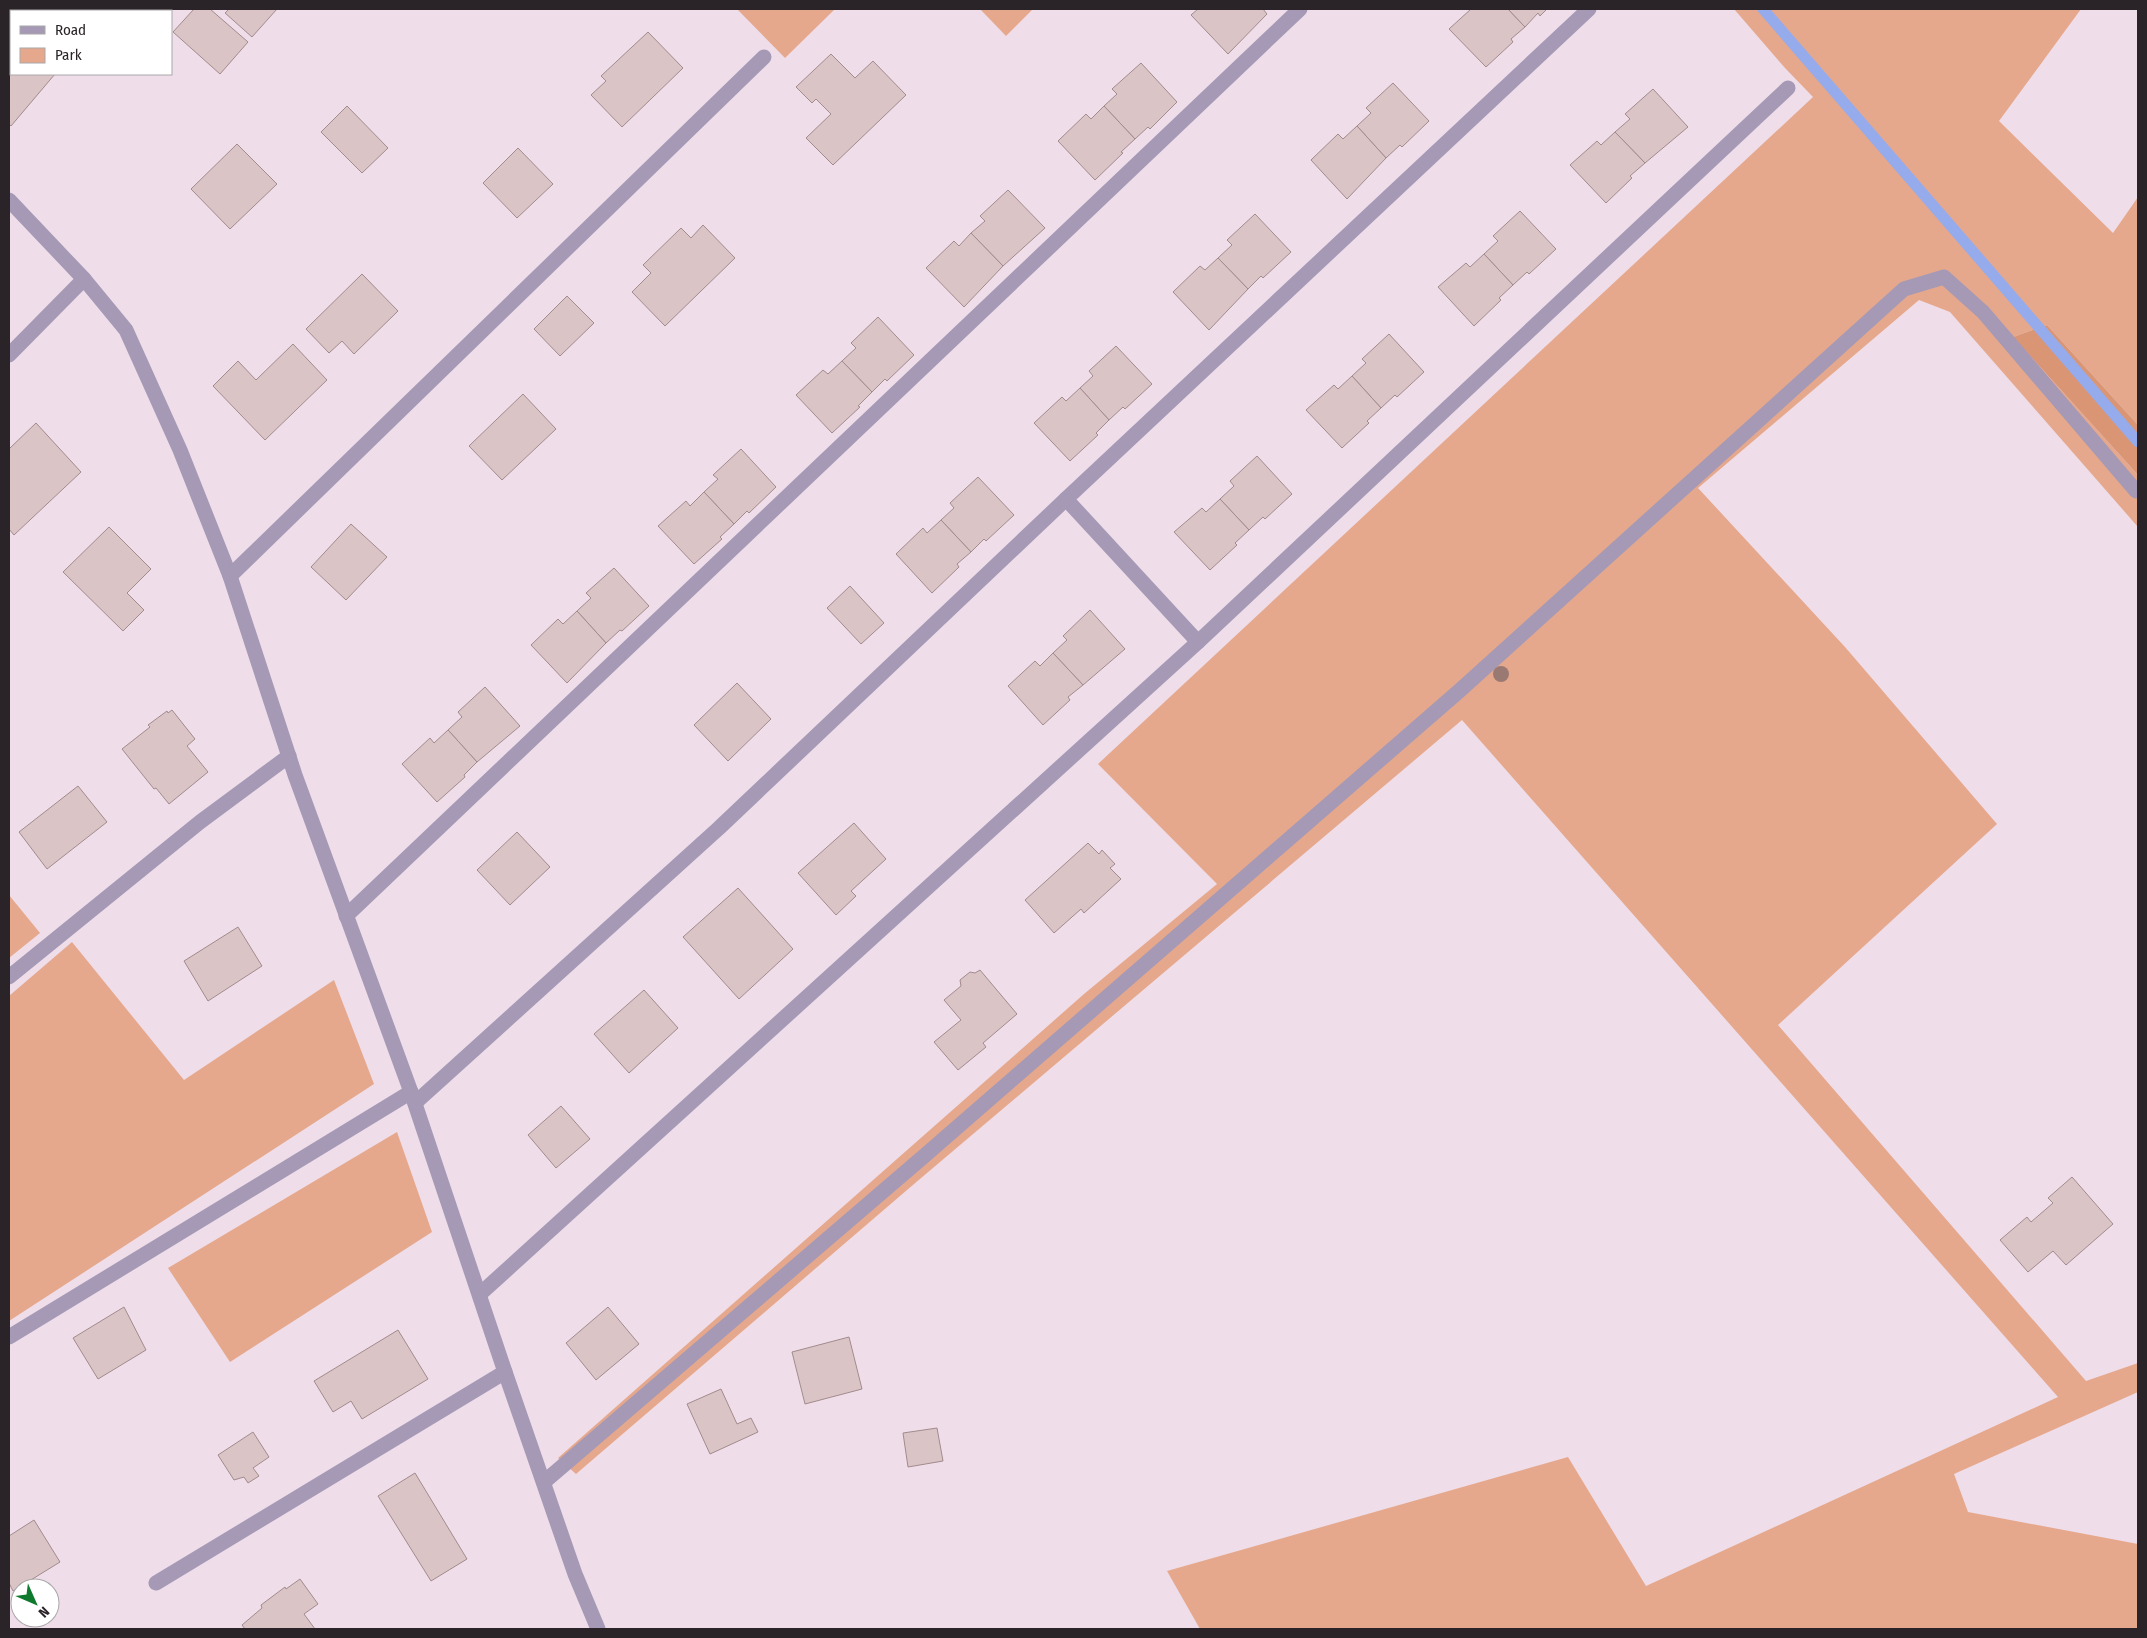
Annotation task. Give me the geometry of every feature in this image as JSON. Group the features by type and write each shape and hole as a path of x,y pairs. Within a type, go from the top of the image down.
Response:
{"street":[{"path":"346,916 1300,9"},
{"path":"9,1337 413,1097 719,828 1066,499 1589,9"},
{"path":"230,576 764,57"},
{"path":"480,1294 1198,642 1788,88"},
{"path":"9,200 84,279 126,330 180,450 230,576 289,756 413,1097 575,1574 598,1629"},
{"path":"544,1482 923,1157 1458,692 1904,289 1944,277 1983,312 2136,491"},
{"path":"9,355 84,279"},
{"path":"1066,499 1198,642"},
{"path":"9,977 200,822 289,756"},
{"path":"156,1583 505,1372"}],"green space":[{"path":"737,9 835,9 785,58"},
{"path":"980,9 1033,9 1006,36"},
{"path":"1734,9 2081,9 1999,121 2113,233 2138,197 2138,425 2047,325 2013,337 2138,475 2138,527 1950,312 1919,300 1698,488 1845,647 1997,824 1778,1025 2086,1381 2138,1363 2138,1392 1954,1474 1968,1512 2138,1544 2138,1629 1200,1629 1167,1571 1568,1457 1646,1586 2058,1397 1462,720 914,1184 576,1474 558,1458 1084,994 1217,884 1098,764 1813,97"},
{"path":"9,895 40,933 9,958"},
{"path":"72,942 184,1080 334,980 374,1084 9,1321 9,996"},
{"path":"397,1132 432,1232 230,1362 168,1268"}],"shaded area":[{"path":"2047,325 2138,425 2138,475 2013,337"}],"building":[{"path":"46,9 117,9 116,10"},
{"path":"194,9 210,9 248,42 220,74 173,32"},
{"path":"229,9 277,9 252,37 225,13"},
{"path":"1198,9 1263,9 1267,14 1228,54 1191,15"},
{"path":"1471,9 1508,9 1525,27 1511,39 1513,42 1486,67 1449,29"},
{"path":"1508,9 1547,9 1540,16 1538,13 1525,27"},
{"path":"648,32 683,68 622,127 591,95 606,81 601,76"},
{"path":"831,54 855,78 873,61 906,95 833,165 806,138 831,114 816,99 812,103 796,87"},
{"path":"10,60 10,75 54,75 11,126 9,124"},
{"path":"1141,63 1177,102 1150,129 1148,127 1135,139 1104,106 1117,94 1112,89"},
{"path":"1393,83 1429,121 1402,147 1400,145 1386,158 1357,126 1371,113 1366,108"},
{"path":"1653,89 1688,127 1645,163 1615,132 1630,119 1625,114"},
{"path":"347,106 388,148 362,173 321,132"},
{"path":"1104,106 1135,139 1095,180 1058,141 1086,114 1091,119"},
{"path":"1357,126 1386,158 1347,199 1311,160 1338,134 1343,139"},
{"path":"1615,132 1645,163 1630,176 1632,178 1606,203 1570,165 1597,141 1601,145"},
{"path":"237,144 277,184 230,229 191,189"},
{"path":"518,148 553,184 517,218 483,183"},
{"path":"1008,190 1045,228 1003,266 971,233 985,221 980,216"},
{"path":"1520,211 1556,249 1529,274 1527,272 1513,285 1484,254 1498,241 1493,236"},
{"path":"1255,214 1291,252 1248,289 1218,258 1232,245 1227,240"},
{"path":"703,225 735,258 665,326 632,292 651,273 643,265 681,228 691,238"},
{"path":"971,233 1003,266 964,307 926,268 954,241 959,246"},
{"path":"1484,254 1513,285 1499,298 1501,300 1474,326 1438,287 1466,263 1470,267"},
{"path":"1218,258 1248,289 1209,330 1173,292 1200,266 1205,270"},
{"path":"362,274 398,311 354,354 342,341 329,353 306,329"},
{"path":"567,296 594,323 560,356 534,329"},
{"path":"878,317 914,355 887,381 885,379 872,392 842,361 856,348 851,343"},
{"path":"1389,334 1424,372 1397,397 1395,395 1381,408 1352,376 1366,363 1362,359"},
{"path":"293,344 327,380 265,440 213,386 238,361 256,380"},
{"path":"1116,346 1152,384 1125,409 1123,407 1109,420 1080,388 1093,376 1089,371"},
{"path":"842,361 872,392 858,406 860,407 832,433 796,395 823,370 828,374"},
{"path":"1352,376 1381,408 1367,421 1369,423 1342,448 1306,410 1334,385 1338,389"},
{"path":"1080,388 1109,420 1096,433 1098,435 1070,461 1034,423 1062,397 1066,401"},
{"path":"523,394 556,429 502,480 469,446"},
{"path":"36,423 81,472 14,535 9,529 9,449"},
{"path":"741,449 776,487 749,513 747,511 734,524 704,492 718,479 713,475"},
{"path":"1257,456 1292,494 1265,519 1263,517 1249,530 1220,499 1234,486 1230,481"},
{"path":"978,477 1014,515 971,552 941,520 954,508 950,503"},
{"path":"704,492 734,524 720,537 722,539 694,564 658,526 686,501 690,506"},
{"path":"1220,499 1249,530 1235,543 1237,545 1210,570 1174,532 1202,508 1206,512"},
{"path":"941,520 971,552 957,564 959,567 932,593 896,554 923,528 927,533"},
{"path":"351,524 387,557 346,600 311,567"},
{"path":"109,527 151,569 127,593 144,610 123,631 63,572"},
{"path":"614,568 649,606 606,643 577,611 591,598 586,593"},
{"path":"850,586 884,623 861,644 827,608"},
{"path":"1090,610 1125,649 1083,685 1053,653 1067,640 1063,636"},
{"path":"577,611 606,643 567,683 531,645 558,619 563,624"},
{"path":"1053,653 1083,685 1068,697 1070,700 1043,725 1008,686 1035,661 1040,666"},
{"path":"737,683 771,719 728,761 694,725"},
{"path":"485,687 520,726 477,762 448,730 462,717 458,712"},
{"path":"172,710 195,739 187,746 208,772 169,804 156,788 154,789 122,749 150,727 148,725 167,711 168,713"},
{"path":"448,730 477,762 464,775 465,777 437,802 402,764 430,738 434,743"},
{"path":"78,786 107,822 47,869 19,832"},
{"path":"854,823 886,859 851,891 856,896 836,915 798,873"},
{"path":"517,832 550,867 510,905 477,870"},
{"path":"1088,843 1099,854 1102,850 1115,864 1110,868 1121,879 1084,913 1081,909 1054,933 1025,900"},
{"path":"738,888 793,949 739,999 683,937"},
{"path":"238,927 262,966 208,1001 184,961"},
{"path":"980,970 1017,1014 983,1043 986,1047 958,1070 934,1042 961,1020 944,1000 961,986 960,980 970,972 975,973"},
{"path":"644,990 678,1028 629,1073 594,1034"},
{"path":"561,1106 590,1139 556,1168 528,1135"},
{"path":"2072,1177 2113,1224 2066,1265 2053,1251 2028,1272 2000,1240 2027,1217 2031,1222 2053,1203 2048,1198"},
{"path":"124,1307 146,1350 98,1379 73,1338"},
{"path":"608,1307 639,1344 596,1380 566,1343"},
{"path":"398,1330 428,1379 362,1419 351,1401 333,1412 314,1381"},
{"path":"849,1337 862,1389 805,1404 792,1352"},
{"path":"721,1389 737,1424 751,1418 758,1432 710,1454 687,1404"},
{"path":"937,1428 943,1461 908,1467 903,1433"},
{"path":"253,1432 269,1457 253,1468 259,1476 248,1483 244,1477 234,1480 218,1455"},
{"path":"415,1473 467,1559 431,1581 378,1496"},
{"path":"34,1520 60,1562 34,1578 10,1578 10,1585 9,1536"},
{"path":"300,1579 318,1604 304,1614 315,1629 245,1629 242,1625 262,1608 261,1605 285,1587 286,1589"}],"waterway":[{"path":"1763,9 2138,442"}]}
